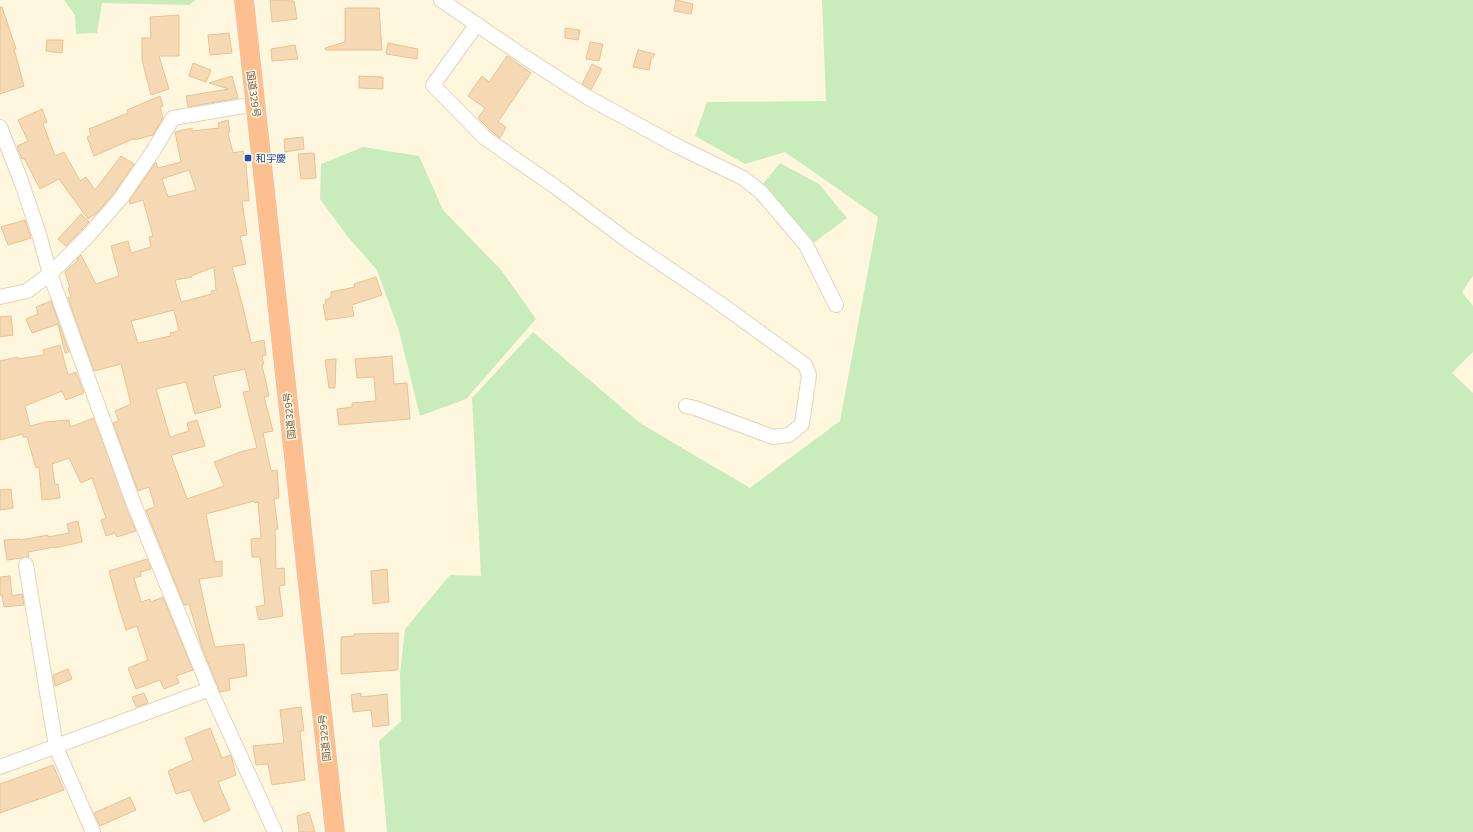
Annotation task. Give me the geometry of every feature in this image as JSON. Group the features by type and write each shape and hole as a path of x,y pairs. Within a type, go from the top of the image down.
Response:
{"highway":[{"name":"国道329号","path":"244,0 335,832"}],"street":[{"path":"441,0 587,97 679,147 743,178 761,192 806,245 836,305"},
{"path":"477,24 433,84 485,138 557,188 628,241 718,302 805,365 809,375 802,424 789,435 773,437 686,406"},
{"path":"0,297 27,291 50,274 88,236 121,198 152,153 173,118 256,104"},
{"path":"0,127 21,181 39,234 50,274 133,502 212,693 275,832"},
{"path":"26,565 58,751 93,832"},
{"path":"0,768 58,751 212,693"}],"green space":[{"path":"64,0 196,0 189,5 102,3 97,33 76,34 75,15"},
{"path":"822,0 1473,0 1473,276 1462,292 1473,306 1473,352 1452,373 1473,393 1473,832 387,832 379,741 401,721 400,674 405,629 450,575 481,576 472,398 533,332 640,423 750,488 840,421 878,217 785,152 745,164 695,136 707,102 826,101"},
{"path":"363,147 419,156 443,210 501,270 536,319 466,399 420,416 399,331 377,270 348,237 320,199 321,164"},
{"path":"780,163 819,184 847,218 812,244 761,186"}],"building":[{"path":"270,0 294,1 297,19 272,22"},
{"path":"676,0 693,4 691,14 674,11"},
{"path":"0,7 2,7 16,49 14,49 24,86 0,94"},
{"path":"345,8 379,8 382,50 326,50 325,48 345,42"},
{"path":"179,15 179,56 159,56 169,89 151,95 142,60 142,38 151,38 150,17"},
{"path":"565,28 580,30 578,40 565,38"},
{"path":"229,33 232,53 210,55 208,35"},
{"path":"47,40 63,40 62,53 46,51"},
{"path":"590,42 603,44 599,61 586,59"},
{"path":"388,43 418,49 417,59 386,54"},
{"path":"295,45 298,59 272,61 271,49"},
{"path":"638,50 655,54 651,60 649,70 633,67"},
{"path":"507,56 531,73 498,122 506,127 500,138 478,118 485,108 468,96 482,76 489,82"},
{"path":"193,63 211,70 206,82 189,76"},
{"path":"592,64 602,69 591,90 582,84"},
{"path":"232,76 238,98 188,107 186,96 229,89 209,83"},
{"path":"359,76 383,77 383,89 359,88"},
{"path":"160,96 163,106 160,107 163,118 153,135 134,140 135,138 94,156 87,137 91,135 89,129 128,113 127,110"},
{"path":"42,109 47,122 43,124 55,156 64,152 80,181 86,177 95,190 121,156 134,164 114,193 97,213 88,219 59,179 40,189 24,158 22,159 17,146 28,141 18,120"},
{"path":"228,120 230,132 228,133 233,153 243,151 246,164 249,201 242,201 247,235 240,236 246,264 232,267 251,343 264,340 266,355 262,356 264,364 262,365 269,396 264,397 273,431 263,433 271,471 277,470 279,498 274,499 278,529 275,530 276,569 284,568 285,585 279,586 283,616 259,620 256,607 265,605 260,557 252,557 251,539 261,538 258,502 255,503 254,501 206,514 215,562 222,561 222,576 199,579 207,616 215,647 244,644 247,676 229,679 230,690 220,692 202,648 189,604 184,605 146,510 155,507 149,487 138,491 113,423 119,421 115,411 131,404 121,364 94,371 68,298 71,297 68,288 70,288 65,272 78,260 77,259 81,255 96,284 119,276 111,246 128,241 131,253 151,247 149,237 153,236 143,200 130,204 129,201 156,162 158,168 181,162 175,132 192,128 192,131 219,128 218,123","holes":["189,170 196,190 168,197 162,179","214,267 216,290 211,291 212,294 181,302 175,280 192,277 191,276","174,310 179,331 170,333 171,336 138,343 131,321","245,369 250,391 243,392 257,448 243,451 214,462 224,486 187,499 171,455 205,446 197,420 187,423 189,431 170,437 156,389 186,382 195,414 221,407 213,376"]},
{"path":"303,137 304,149 285,152 284,139"},
{"path":"314,153 316,178 301,179 298,154"},
{"path":"81,214 89,222 66,246 58,239"},
{"path":"25,220 31,238 8,245 1,227"},
{"path":"376,277 382,295 352,305 354,316 326,320 323,305 326,303 325,300 331,298 331,292 355,287 354,284"},
{"path":"51,301 69,352 65,353 58,324 32,333 26,319 38,314 36,307"},
{"path":"11,316 13,335 0,337 0,317"},
{"path":"60,345 68,375 76,372 84,393 66,400 62,391 25,406 30,426 45,422 69,420 70,427 94,418 136,531 117,537 115,533 106,536 101,520 106,518 92,478 81,483 69,458 52,464 55,485 58,484 60,498 42,500 39,467 36,468 27,437 23,437 23,434 0,440 0,361 18,357 18,359 44,355 43,350"},
{"path":"392,356 394,384 407,383 410,419 339,425 337,409 352,407 352,403 376,401 374,377 357,378 355,359"},
{"path":"336,359 335,388 329,388 325,360"},
{"path":"11,489 13,508 0,510 0,490"},
{"path":"78,521 82,542 28,552 29,557 7,560 4,540 21,540 69,533 67,524"},
{"path":"147,559 151,569 140,572 141,576 134,578 141,602 150,599 151,602 163,597 193,670 176,676 179,683 164,689 160,680 136,689 128,668 148,660 137,626 126,630 109,571"},
{"path":"387,569 389,602 373,604 371,571"},
{"path":"10,576 12,596 22,594 24,605 4,607 2,595 0,595 0,577"},
{"path":"398,633 398,670 341,674 341,637 354,636 354,634"},
{"path":"68,669 72,679 55,686 53,675"},
{"path":"144,693 148,703 136,707 132,697"},
{"path":"361,693 361,697 387,694 389,725 373,727 371,710 353,712 351,695"},
{"path":"301,707 304,731 300,731 305,780 272,785 268,764 256,765 253,746 284,743 280,710"},
{"path":"210,728 222,758 231,755 236,775 218,782 230,810 204,822 190,790 176,794 168,771 193,760 185,738"},
{"path":"53,765 64,790 0,813 0,784"},
{"path":"130,797 136,810 100,826 94,813"},
{"path":"309,812 315,832 299,832 297,816"}],"place":[{"name":"和宇慶","path":"248,158"}]}
